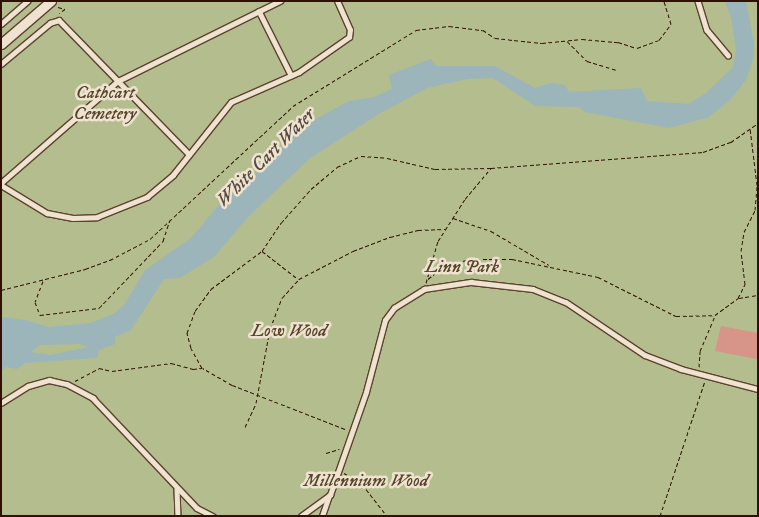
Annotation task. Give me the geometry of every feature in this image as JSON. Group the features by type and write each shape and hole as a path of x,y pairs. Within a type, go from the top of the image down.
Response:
{"street":[{"path":"1,44 50,3"}],"lane":[{"path":"1,24 27,1"},
{"path":"280,1 118,81 1,184 46,213 73,218 97,217 147,197 173,175 231,102 291,75 349,37 350,30 337,1"},
{"path":"698,1 707,30 728,55"},
{"path":"259,11 291,75"},
{"path":"1,64 56,19 69,28 189,154"},
{"path":"322,516 353,432 385,320 394,308 424,289 471,282 533,288 566,302 645,355 699,373 758,389"},
{"path":"1,403 28,386 49,380 67,384 92,398 196,508 212,515"},
{"path":"177,488 178,516"},
{"path":"301,516 330,495"},
{"path":"204,516 212,515"}],"path":[{"path":"1,290 43,280 110,260 150,239 293,106 416,30 449,26 483,30 495,38 542,43 566,41 618,42 637,48 660,40 671,24 664,1"},
{"path":"50,3 53,8 66,9 56,19"},
{"path":"566,41 588,61 616,70"},
{"path":"353,432 232,385 202,368 191,348 188,333 196,311 211,289 262,251 281,223 311,189 337,167 361,156 387,158 435,169 491,168 703,152 731,142 758,123"},
{"path":"699,373 700,351 715,315 738,298 745,284 741,251 744,232 755,210 757,185 750,128"},
{"path":"424,289 438,241 452,218 491,168"},
{"path":"452,218 491,231 552,267"},
{"path":"43,280 35,302 40,314 99,308 164,242 170,219"},
{"path":"245,427 257,394 270,329 282,298 299,279 353,251 390,237 418,230 446,229"},
{"path":"262,251 299,279"},
{"path":"428,279 444,266 470,259 512,259 598,277 676,316 715,315"},
{"path":"738,298 758,295"},
{"path":"67,384 99,368 112,370 171,363 193,369 202,368"},
{"path":"660,516 707,375"},
{"path":"326,454 342,448 349,441"},
{"path":"339,471 362,484 387,516"}],"green space":[{"name":"Linn Park","path":"1,1 758,1 758,516 1,516"}],"water":[{"path":"725,1 746,1 754,43 753,60 746,80 732,98 709,117 669,128 585,112 579,107 535,106 493,78 467,79 427,88 377,115 309,159 247,218 214,257 180,278 164,279 131,330 115,337 115,344 99,350 97,358 25,363 17,369 6,367 1,371 1,317 26,320 48,327 91,323 115,313 124,305 145,270 191,238 218,206 265,166 301,127 349,101 374,97 392,89 389,75 431,59 436,66 495,66 535,88 551,83 565,85 569,92 641,88 647,101 688,104 706,93 733,67 736,50 731,18","holes":["79,344 89,347 50,355 31,352 40,345"]}],"building":[{"path":"721,326 758,333 757,359 715,351"}],"park label":[{"name":"Cathcart Cemetery","path":"105,104"},
{"name":"Low Wood","path":"289,331"},
{"name":"Millennium Wood","path":"366,481"}],"water label":[{"name":"White Cart Water","path":"266,158"}]}
